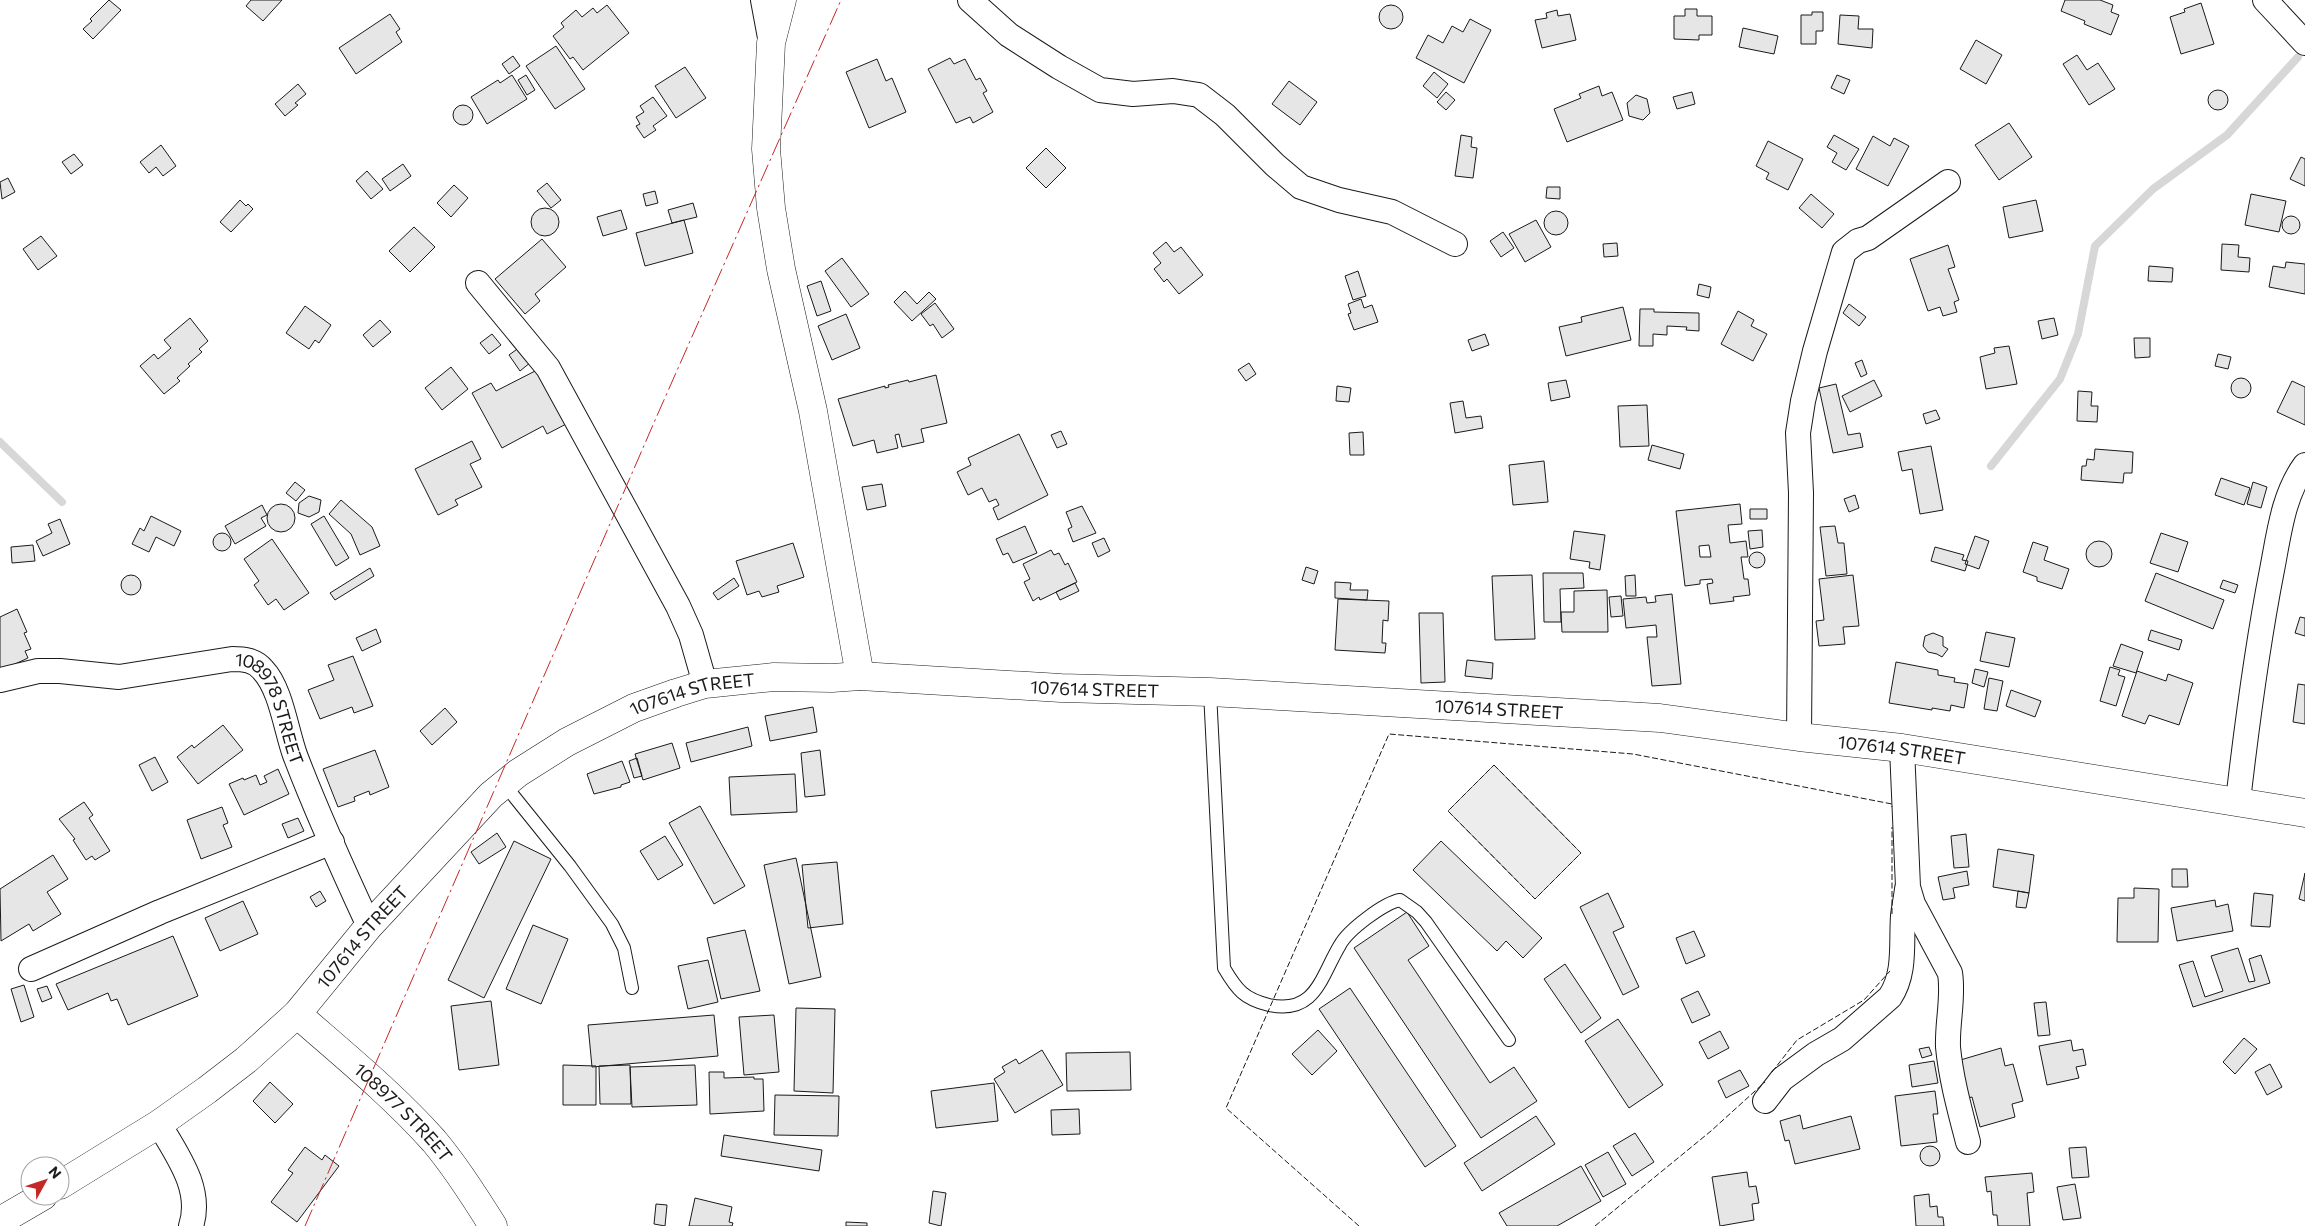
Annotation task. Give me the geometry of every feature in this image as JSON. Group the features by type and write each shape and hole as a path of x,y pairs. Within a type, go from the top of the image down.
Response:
{"street":[{"path":"763,0 771,43"},
{"path":"782,0 771,43 766,149 771,208 781,268 814,411 860,676"},
{"path":"970,0 1009,35 1100,90 1133,94 1173,91 1199,95 1225,115 1274,165 1301,187 1339,200 1392,212 1455,244"},
{"path":"2265,0 2305,43"},
{"path":"1799,737 1801,493 1798,434 1803,401 1815,351 1844,252 1858,241 1868,238 1948,182"},
{"path":"478,284 548,368 678,606 691,635 706,684"},
{"path":"2238,801 2256,655 2278,536 2292,487 2305,465"},
{"name":"108978 STREET","path":"0,680 38,671 60,671 119,677 232,659 244,659 255,663 273,683 295,754 369,926"},
{"name":"107614 STREET","path":"70,1179 159,1124 246,1060 297,1014 369,926 491,795 518,773 567,742 634,708 706,684 774,677 832,678 860,676 1061,688 1210,692 1660,718 1799,737 1902,748 2305,813"},
{"path":"1765,1102 1782,1079 1808,1059 1842,1039 1890,997 1899,978 1903,915 1908,888 1902,748"},
{"path":"31,969 160,912 332,842"},
{"path":"1908,888 1913,904 1950,973 1952,983 1948,1023 1948,1048 1952,1080 1968,1142"},
{"name":"108977 STREET","path":"297,1014 363,1072 434,1142 470,1190 492,1226"},
{"path":"159,1124 184,1168 192,1187 194,1216 191,1226"},
{"path":"0,1221 26,1206"}],"lane":[{"path":"1210,692 1224,968 1240,993 1251,1000 1271,1005 1286,1007 1300,1005 1313,994 1340,943 1351,931 1391,901 1400,900 1417,912 1426,922 1509,1040"},
{"path":"504,784 570,866 612,924 624,948 632,988"}],"shaded area":[{"path":"1494,765 1581,853 1535,899 1448,811"}],"building":[{"path":"109,0 121,10 93,39 83,29"},
{"path":"251,0 282,0 263,21 246,6"},
{"path":"2065,0 2100,0 2113,5 2111,12 2119,15 2111,35 2084,24 2085,21 2061,11"},
{"path":"2201,3 2214,44 2181,54 2170,17 2185,12 2184,9"},
{"path":"607,5 629,33 583,70 573,57 570,59 553,36 564,27 561,23 576,10 582,17 593,8 597,13"},
{"path":"1391,5 1400,8 1403,17 1400,26 1391,29 1382,26 1379,17 1382,8"},
{"path":"1685,9 1697,9 1697,16 1712,16 1712,35 1699,35 1699,40 1674,39 1674,16 1685,16"},
{"path":"1557,10 1558,16 1570,14 1576,40 1542,48 1535,20 1547,18 1546,13"},
{"path":"1812,12 1823,12 1823,31 1816,31 1816,44 1801,44 1801,15 1812,15"},
{"path":"390,14 400,29 396,32 402,42 356,74 339,48"},
{"path":"1840,15 1859,16 1858,29 1873,29 1872,48 1838,44"},
{"path":"1470,19 1491,30 1464,83 1416,58 1428,35 1443,43 1452,26 1463,32"},
{"path":"1743,28 1778,36 1774,54 1739,47"},
{"path":"1976,40 2002,55 1986,84 1960,69"},
{"path":"556,46 585,89 555,109 526,66"},
{"path":"2077,55 2087,70 2098,63 2115,89 2089,105 2063,64"},
{"path":"513,56 520,66 509,74 502,64"},
{"path":"950,58 954,64 965,59 976,80 980,78 987,91 983,93 993,112 973,123 970,117 956,123 928,69"},
{"path":"877,59 886,81 892,78 906,112 869,128 846,72"},
{"path":"685,67 706,98 676,118 655,86"},
{"path":"1434,72 1448,84 1437,98 1423,86"},
{"path":"512,75 527,99 487,124 471,97 498,80 500,83"},
{"path":"526,75 535,90 527,95 518,80"},
{"path":"1837,75 1850,80 1844,94 1831,88"},
{"path":"1289,81 1317,102 1300,125 1272,104"},
{"path":"298,84 306,94 295,103 298,105 285,116 275,104"},
{"path":"1599,86 1602,96 1612,92 1623,120 1567,142 1554,109 1581,98 1579,94"},
{"path":"2218,90 2225,93 2228,100 2225,107 2218,110 2211,107 2208,100 2211,93"},
{"path":"1446,92 1455,100 1446,110 1437,102"},
{"path":"1692,92 1695,104 1677,109 1673,97"},
{"path":"1636,95 1647,99 1650,113 1643,120 1629,116 1627,103"},
{"path":"653,97 667,116 653,126 656,130 644,138 636,126 640,124 636,117 644,112 640,106"},
{"path":"463,105 470,108 473,115 470,122 463,125 456,122 453,115 456,108"},
{"path":"2009,123 2032,157 1999,180 1975,145"},
{"path":"1461,135 1472,137 1471,147 1477,148 1473,178 1455,176"},
{"path":"1834,135 1859,149 1846,170 1832,162 1837,153 1827,147"},
{"path":"1873,136 1890,146 1894,138 1909,146 1888,186 1856,169"},
{"path":"1768,141 1803,159 1788,190 1766,179 1769,173 1756,166"},
{"path":"161,145 176,166 163,176 156,167 149,173 140,162"},
{"path":"1046,148 1066,168 1046,188 1026,168"},
{"path":"74,154 83,165 71,174 62,162"},
{"path":"2301,157 2305,159 2305,186 2290,179"},
{"path":"403,164 411,176 390,191 382,179"},
{"path":"367,171 383,189 371,199 356,181"},
{"path":"8,178 15,192 2,199 0,182"},
{"path":"547,183 561,200 551,208 537,191"},
{"path":"454,185 468,198 451,217 437,203"},
{"path":"1547,187 1560,187 1560,199 1546,198"},
{"path":"655,191 658,203 646,206 643,194"},
{"path":"1811,194 1834,214 1822,228 1799,208"},
{"path":"2251,194 2286,201 2279,232 2245,225"},
{"path":"240,200 246,206 248,204 253,209 231,232 220,222"},
{"path":"2036,200 2043,231 2009,238 2003,207"},
{"path":"693,203 697,217 672,223 668,210"},
{"path":"545,208 555,212 559,222 555,232 545,236 535,232 531,222 535,212"},
{"path":"621,210 627,229 603,236 597,217"},
{"path":"1556,211 1565,214 1568,223 1565,232 1556,235 1547,232 1544,223 1547,214"},
{"path":"2291,216 2297,219 2300,225 2297,231 2291,234 2285,231 2282,225 2285,219"},
{"path":"684,220 693,253 645,266 636,233"},
{"path":"1536,220 1551,247 1525,262 1509,234"},
{"path":"414,227 435,247 410,272 389,251"},
{"path":"1503,232 1514,248 1501,257 1490,241"},
{"path":"41,236 57,256 38,270 23,249"},
{"path":"542,239 566,267 535,294 540,301 525,314 495,279"},
{"path":"1166,242 1174,252 1181,247 1203,275 1179,294 1167,279 1164,282 1154,269 1161,263 1153,253"},
{"path":"1617,243 1618,256 1604,257 1603,244"},
{"path":"2222,244 2239,245 2238,257 2250,258 2249,272 2221,270"},
{"path":"1948,245 1955,267 1948,269 1959,300 1954,302 1957,312 1943,316 1940,307 1928,311 1910,259"},
{"path":"842,258 869,294 851,307 825,271"},
{"path":"2286,262 2305,264 2305,294 2269,287 2273,266 2285,268"},
{"path":"2149,266 2173,268 2172,282 2148,281"},
{"path":"1358,271 1366,296 1353,300 1345,276"},
{"path":"821,281 831,311 817,316 807,286"},
{"path":"1699,284 1711,287 1709,298 1697,295"},
{"path":"905,291 917,304 929,292 936,299 912,321 894,302"},
{"path":"1361,299 1364,308 1372,305 1378,322 1354,330 1348,314 1351,313 1348,304"},
{"path":"935,303 954,329 942,338 933,324 930,326 921,314"},
{"path":"1849,304 1866,317 1859,326 1843,313"},
{"path":"305,306 331,325 319,343 315,340 309,349 286,333"},
{"path":"1623,307 1631,340 1566,356 1559,327 1582,322 1581,317"},
{"path":"1640,309 1654,309 1654,312 1699,313 1699,331 1686,330 1687,327 1667,326 1667,335 1653,334 1653,346 1639,346"},
{"path":"1738,311 1754,320 1751,326 1767,334 1753,361 1721,344"},
{"path":"846,314 860,348 832,360 818,326"},
{"path":"190,318 208,341 199,349 202,352 188,364 190,366 177,378 180,381 164,394 140,366 154,354 158,359 171,348 164,340"},
{"path":"2054,318 2058,335 2042,339 2038,321"},
{"path":"380,320 391,332 373,347 363,335"},
{"path":"492,334 501,345 489,354 480,343"},
{"path":"1485,334 1489,345 1472,351 1468,340"},
{"path":"2134,338 2150,338 2150,357 2135,358"},
{"path":"2009,346 2017,384 1986,389 1980,357 1995,353 1994,348"},
{"path":"520,347 531,362 520,371 509,355"},
{"path":"2218,354 2231,357 2228,369 2215,366"},
{"path":"1862,360 1867,374 1861,377 1855,363"},
{"path":"1249,363 1256,374 1246,381 1238,370"},
{"path":"451,367 468,389 442,410 425,388"},
{"path":"541,368 570,422 547,434 543,426 502,448 472,393 491,383 496,391"},
{"path":"936,375 947,423 921,429 924,442 902,447 899,434 895,435 898,448 877,453 874,440 853,446 838,399 885,386 885,388 889,387 888,385 908,380 909,382"},
{"path":"2241,378 2248,381 2251,388 2248,395 2241,398 2234,395 2231,388 2234,381"},
{"path":"1566,380 1570,397 1551,401 1548,383"},
{"path":"1874,380 1882,396 1850,412 1842,396"},
{"path":"2292,381 2305,387 2305,425 2277,412"},
{"path":"1836,384 1848,435 1860,433 1863,447 1833,453 1819,388"},
{"path":"1337,386 1351,388 1349,402 1336,401"},
{"path":"2078,391 2092,392 2091,406 2098,406 2097,422 2077,421"},
{"path":"1463,401 1466,418 1481,416 1483,428 1455,433 1450,403"},
{"path":"1647,405 1649,446 1620,447 1618,406"},
{"path":"1936,410 1940,419 1926,424 1923,414"},
{"path":"1061,431 1067,444 1057,448 1051,435"},
{"path":"1363,432 1364,455 1350,455 1349,433"},
{"path":"1019,434 1048,495 998,520 993,508 999,505 996,499 989,502 982,488 968,495 957,472 971,465 968,458"},
{"path":"472,441 481,459 470,464 482,487 455,500 458,505 438,515 415,469"},
{"path":"1652,445 1684,454 1680,469 1648,460"},
{"path":"1931,446 1943,510 1920,514 1912,469 1902,471 1898,452"},
{"path":"2095,449 2133,452 2132,473 2124,473 2123,483 2081,480 2082,466 2086,466 2087,459 2094,460"},
{"path":"1544,461 1548,502 1513,505 1509,465"},
{"path":"2221,478 2250,488 2244,505 2215,495"},
{"path":"295,482 305,490 296,501 286,493"},
{"path":"2253,482 2267,487 2261,508 2247,504"},
{"path":"882,484 886,506 867,510 862,487"},
{"path":"1855,495 1859,508 1849,512 1844,499"},
{"path":"309,496 321,500 319,512 309,517 298,513 299,503"},
{"path":"341,500 372,527 380,546 360,555 351,534 329,514"},
{"path":"281,504 291,508 295,518 291,528 281,532 271,528 267,518 271,508"},
{"path":"1740,504 1742,524 1728,525 1730,543 1746,541 1748,557 1741,557 1744,579 1748,579 1750,595 1733,597 1734,601 1710,604 1707,584 1713,583 1712,579 1700,580 1700,584 1685,586 1676,511","holes":["1709,545 1711,557 1700,557 1699,546"]},
{"path":"262,505 267,515 261,518 266,526 235,544 225,526"},
{"path":"1082,506 1096,533 1073,542 1068,529 1072,527 1066,512"},
{"path":"1750,509 1767,509 1767,519 1750,519"},
{"path":"151,516 181,531 174,546 156,537 149,552 132,544 140,528 144,531"},
{"path":"324,516 349,558 336,566 311,524"},
{"path":"60,519 70,544 43,556 36,541 52,533 48,524"},
{"path":"1025,526 1037,553 1013,563 1008,553 1003,555 996,539"},
{"path":"1835,526 1838,543 1844,543 1847,574 1826,576 1820,527"},
{"path":"1762,530 1763,547 1750,549 1748,531"},
{"path":"1574,531 1605,535 1600,570 1589,568 1590,562 1570,559"},
{"path":"218,533 226,533 231,538 229,549 218,551 213,546 213,538"},
{"path":"2161,533 2188,542 2178,572 2150,563"},
{"path":"1975,536 1989,541 1979,569 1965,564"},
{"path":"1104,538 1110,551 1098,557 1092,543"},
{"path":"272,539 309,593 284,610 276,599 268,605 254,585 259,581 244,559"},
{"path":"2099,541 2109,544 2112,554 2109,564 2099,567 2089,564 2086,554 2089,544"},
{"path":"2033,542 2048,547 2044,560 2069,569 2062,589 2037,581 2037,577 2023,572"},
{"path":"793,543 804,577 777,586 779,592 762,597 759,591 747,595 736,561"},
{"path":"33,545 35,561 12,563 11,547"},
{"path":"1935,547 1964,555 1962,560 1968,561 1965,571 1931,561"},
{"path":"1051,550 1054,555 1059,553 1065,565 1068,563 1077,582 1040,600 1039,597 1033,601 1024,582 1030,579 1023,564"},
{"path":"1757,552 1763,554 1765,560 1763,566 1757,568 1751,566 1749,560 1751,554"},
{"path":"1306,567 1318,571 1314,584 1302,580"},
{"path":"370,568 374,576 335,600 330,593"},
{"path":"1543,573 1583,573 1584,588 1560,589 1561,622 1544,622"},
{"path":"2156,573 2224,600 2213,629 2145,601"},
{"path":"131,575 138,578 141,585 138,592 131,595 124,592 121,585 124,578"},
{"path":"1532,575 1535,639 1495,640 1492,576"},
{"path":"1635,575 1636,596 1626,596 1625,576"},
{"path":"1853,575 1859,626 1843,627 1845,644 1819,646 1816,621 1824,620 1819,579"},
{"path":"734,578 739,586 718,600 713,593"},
{"path":"2223,580 2238,585 2235,593 2220,588"},
{"path":"1335,582 1351,583 1350,590 1368,590 1367,600 1335,598"},
{"path":"1075,583 1079,591 1060,600 1056,592"},
{"path":"1607,590 1608,632 1562,632 1561,612 1574,612 1574,591"},
{"path":"1672,594 1681,684 1652,686 1647,637 1657,637 1656,625 1626,628 1623,599 1646,597 1647,603 1656,602 1655,596"},
{"path":"1621,596 1623,616 1611,617 1609,597"},
{"path":"1338,599 1389,601 1388,621 1383,620 1382,643 1386,643 1385,653 1335,650"},
{"path":"17,609 27,632 24,633 31,649 25,651 28,658 0,671 0,617"},
{"path":"1419,613 1443,613 1445,682 1421,683"},
{"path":"2300,617 2305,618 2305,636 2295,633"},
{"path":"376,629 381,642 362,651 356,638"},
{"path":"2151,630 2182,640 2179,650 2148,640"},
{"path":"1986,632 2015,638 2009,667 1980,661"},
{"path":"1933,633 1943,637 1943,646 1948,649 1942,657 1928,652 1923,646 1925,636"},
{"path":"2121,644 2143,652 2136,673 2113,666"},
{"path":"353,656 373,706 354,713 352,707 320,719 308,690 334,680 328,665"},
{"path":"1467,660 1493,663 1492,679 1465,676"},
{"path":"1896,662 1938,670 1938,675 1955,678 1954,682 1968,684 1964,708 1951,705 1950,711 1932,708 1932,710 1889,703"},
{"path":"2110,667 2120,670 2118,675 2125,677 2116,706 2100,701"},
{"path":"1975,669 1988,672 1984,687 1972,683"},
{"path":"2137,671 2166,681 2168,674 2193,683 2179,725 2149,715 2145,724 2122,716"},
{"path":"1989,678 2003,681 1997,711 1984,709"},
{"path":"2298,684 2305,685 2305,724 2293,722"},
{"path":"2011,690 2041,701 2035,717 2006,706"},
{"path":"813,707 817,732 770,741 765,716"},
{"path":"445,708 457,722 432,745 420,731"},
{"path":"223,725 243,750 198,784 177,757 192,745 194,748"},
{"path":"748,727 752,746 691,762 686,743"},
{"path":"672,743 680,768 643,780 635,754"},
{"path":"375,750 389,787 370,795 369,791 354,797 355,801 338,807 323,769"},
{"path":"820,750 825,795 805,797 801,753"},
{"path":"155,757 168,782 152,791 139,765"},
{"path":"637,758 642,776 634,778 629,761"},
{"path":"622,761 630,782 621,785 621,787 594,794 587,774"},
{"path":"278,769 289,794 244,815 229,784 256,775 260,785 267,782 264,776"},
{"path":"795,774 797,812 731,815 729,777"},
{"path":"84,802 93,815 89,818 110,851 95,860 92,856 86,860 73,840 75,839 59,819"},
{"path":"700,806 745,886 714,904 669,823"},
{"path":"222,807 228,823 223,825 232,847 201,859 187,820"},
{"path":"298,818 304,831 288,838 282,824"},
{"path":"497,833 506,847 479,864 471,852"},
{"path":"1966,834 1969,867 1954,868 1951,836"},
{"path":"665,836 683,865 658,880 640,851"},
{"path":"514,841 551,859 484,998 448,980"},
{"path":"1441,841 1542,938 1523,958 1506,941 1497,951 1413,870"},
{"path":"1998,849 2034,855 2029,893 1993,887"},
{"path":"53,855 68,879 47,892 61,914 33,931 29,924 1,941 0,889"},
{"path":"796,858 821,977 789,984 764,865"},
{"path":"837,862 843,924 808,928 802,865"},
{"path":"2172,869 2187,869 2188,887 2172,887"},
{"path":"1967,871 1969,885 1953,888 1955,898 1943,900 1938,877"},
{"path":"2305,873 2305,901 2299,899"},
{"path":"2134,888 2159,889 2158,942 2117,942 2118,898 2134,898"},
{"path":"320,891 326,901 316,907 310,897"},
{"path":"2018,891 2029,893 2026,908 2016,907"},
{"path":"1608,893 1624,927 1613,932 1639,987 1623,995 1580,907"},
{"path":"2254,893 2273,895 2270,927 2251,926"},
{"path":"2215,900 2216,907 2228,904 2233,931 2177,941 2171,908"},
{"path":"243,901 258,934 220,951 205,918"},
{"path":"1407,912 1429,946 1408,960 1490,1083 1514,1067 1537,1101 1481,1138 1354,948"},
{"path":"533,925 568,939 541,1004 506,989"},
{"path":"745,930 760,991 721,999 707,938"},
{"path":"1694,931 1705,956 1686,964 1676,938"},
{"path":"173,936 198,996 128,1025 117,999 111,1001 108,993 68,1010 56,984"},
{"path":"2238,948 2249,982 2255,981 2249,959 2261,955 2270,983 2193,1007 2179,965 2193,961 2205,997 2223,991 2211,956"},
{"path":"708,960 718,1002 688,1009 678,966"},
{"path":"1565,964 1601,1018 1581,1033 1544,979"},
{"path":"24,985 34,1017 21,1022 11,989"},
{"path":"47,986 52,998 42,1002 37,989"},
{"path":"1350,988 1456,1146 1425,1167 1319,1009"},
{"path":"1698,991 1710,1015 1692,1023 1681,999"},
{"path":"491,1001 499,1065 459,1070 451,1006"},
{"path":"2046,1002 2050,1035 2038,1036 2034,1003"},
{"path":"796,1008 835,1009 833,1093 794,1091"},
{"path":"714,1015 718,1056 592,1067 588,1025"},
{"path":"774,1015 779,1072 744,1075 739,1017"},
{"path":"1618,1019 1663,1085 1629,1108 1585,1041"},
{"path":"1318,1030 1337,1051 1312,1075 1292,1054"},
{"path":"1720,1031 1729,1048 1708,1059 1699,1042"},
{"path":"2244,1038 2257,1049 2235,1074 2223,1062"},
{"path":"2071,1040 2073,1051 2083,1049 2086,1065 2076,1067 2079,1078 2047,1085 2039,1046"},
{"path":"1929,1047 1932,1055 1922,1058 1919,1049"},
{"path":"2001,1048 2005,1066 2013,1064 2023,1101 2012,1104 2015,1117 1980,1127 1972,1097 1968,1098 1957,1061"},
{"path":"1042,1050 1063,1085 1015,1113 994,1079 1005,1072 1002,1067 1016,1059 1019,1064"},
{"path":"1130,1052 1131,1090 1067,1091 1066,1053"},
{"path":"1934,1061 1938,1083 1912,1087 1909,1065"},
{"path":"2270,1064 2282,1087 2267,1095 2255,1072"},
{"path":"563,1065 596,1066 596,1105 563,1105"},
{"path":"630,1065 631,1104 600,1104 599,1066"},
{"path":"695,1065 697,1105 632,1107 630,1067"},
{"path":"1740,1070 1749,1086 1726,1098 1718,1081"},
{"path":"709,1072 724,1072 724,1078 754,1077 754,1079 763,1079 764,1111 710,1114"},
{"path":"270,1082 293,1104 275,1123 253,1101"},
{"path":"994,1083 998,1121 936,1128 931,1091"},
{"path":"1935,1091 1938,1114 1933,1114 1937,1142 1901,1146 1895,1096"},
{"path":"775,1095 839,1096 838,1136 774,1135"},
{"path":"1079,1109 1080,1134 1052,1135 1051,1110"},
{"path":"1800,1115 1803,1129 1851,1116 1860,1149 1795,1164 1789,1140 1785,1141 1780,1121"},
{"path":"1536,1116 1555,1144 1482,1191 1464,1163"},
{"path":"1635,1133 1654,1162 1632,1176 1613,1146"},
{"path":"724,1135 822,1150 819,1171 721,1156"},
{"path":"1926,1146 1934,1146 1940,1152 1940,1160 1934,1166 1926,1166 1920,1160 1920,1152"},
{"path":"305,1147 322,1160 325,1155 339,1166 297,1222 271,1202 293,1173 288,1170"},
{"path":"2086,1147 2089,1177 2072,1178 2069,1148"},
{"path":"1608,1152 1626,1184 1603,1197 1585,1165"},
{"path":"1581,1166 1601,1201 1557,1226 1507,1226 1499,1213"},
{"path":"1747,1172 1749,1187 1756,1186 1759,1203 1752,1204 1754,1220 1720,1226 1712,1177"},
{"path":"2032,1173 2034,1192 2027,1193 2030,1226 1998,1226 1997,1215 1993,1215 1991,1191 1987,1192 1985,1177"},
{"path":"2075,1184 2081,1218 2063,1220 2057,1187"},
{"path":"933,1191 946,1193 941,1226 929,1223"},
{"path":"1929,1194 1930,1207 1937,1206 1938,1217 1943,1217 1944,1226 1916,1226 1914,1196"},
{"path":"695,1198 732,1207 729,1222 733,1223 732,1226 689,1226"},
{"path":"656,1204 667,1205 665,1226 654,1224"},
{"path":"846,1222 867,1223 867,1226 846,1226"}],"waterway":[{"path":"1991,466 2060,379 2078,334 2095,246 2153,189 2227,135 2298,57"},
{"path":"0,442 62,502"}],"fence":[{"path":"1359,1226 1226,1108 1389,734 1633,754 1892,804 1892,807"},
{"path":"1494,765 1581,853 1535,899 1448,811 1494,765"},
{"path":"1892,827 1892,914"},
{"path":"1772,1072 1797,1040 1864,1000 1890,971"},
{"path":"1595,1226 1711,1131 1765,1082"}],"power":[{"path":"305,1226 656,418 841,0"}]}
